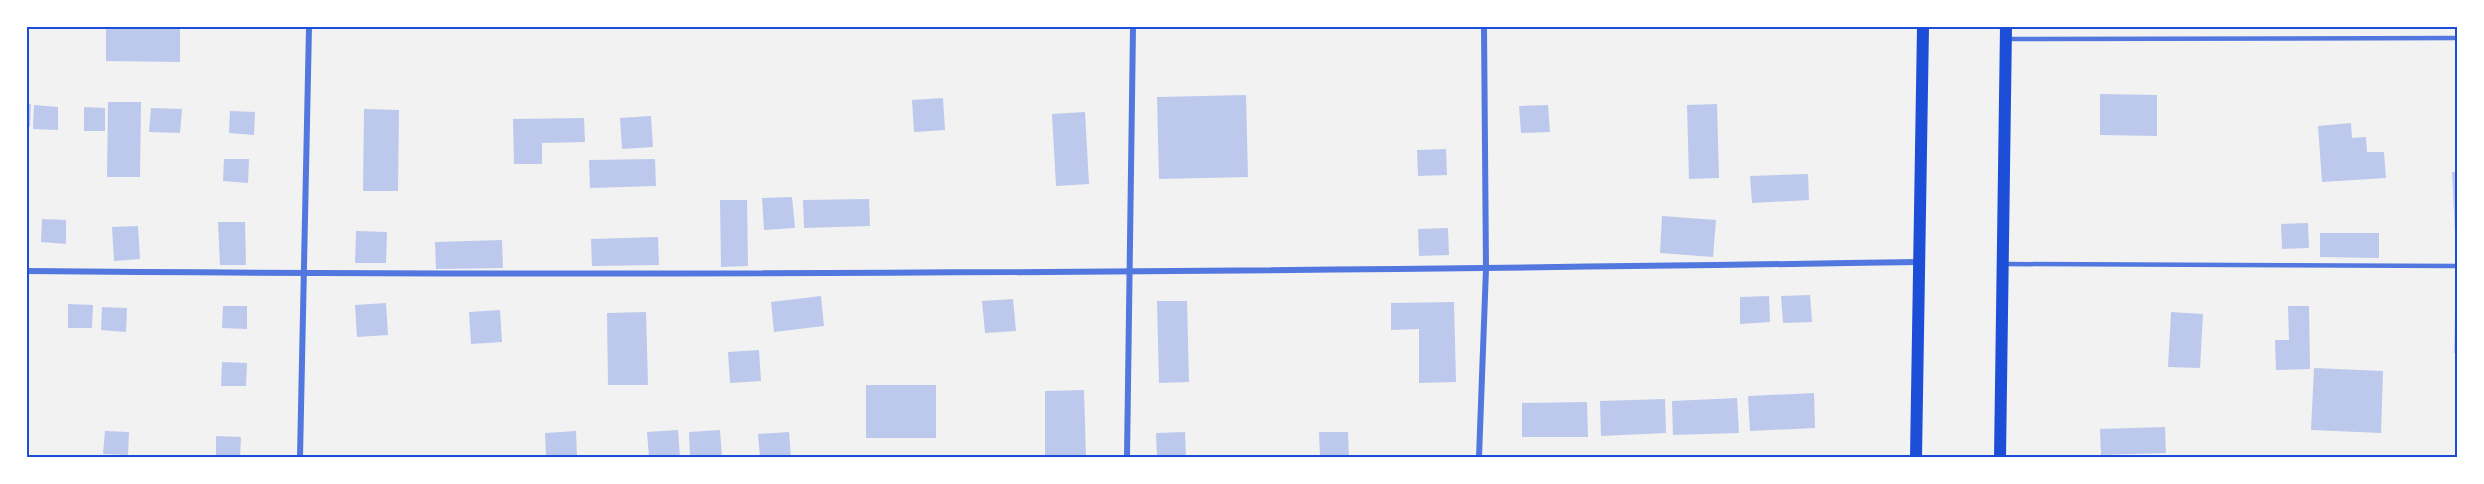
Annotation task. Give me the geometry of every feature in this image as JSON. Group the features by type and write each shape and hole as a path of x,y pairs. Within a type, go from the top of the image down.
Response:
{"main road":[{"path":"1914,457 1923,27"},
{"path":"2000,457 2006,33"}],"street":[{"path":"300,457 309,27"},
{"path":"1127,457 1133,27"},
{"path":"1479,457 1486,269 1484,27"},
{"path":"27,271 304,274 1129,271 1486,269 1919,262"}],"lane":[{"path":"2006,33 2457,38"},
{"path":"2003,264 2457,266"}],"building":[{"path":"106,28 180,29 180,62 106,61"},
{"path":"2100,94 2157,95 2157,136 2100,135"},
{"path":"1246,95 1248,177 1159,179 1157,97"},
{"path":"943,98 945,130 914,132 912,100"},
{"path":"108,102 141,102 140,177 107,177"},
{"path":"27,104 31,104 30,127 27,127"},
{"path":"1717,104 1719,178 1689,179 1687,105"},
{"path":"34,105 58,107 58,130 33,129"},
{"path":"1548,105 1550,132 1521,133 1519,106"},
{"path":"84,107 105,108 105,131 84,131"},
{"path":"151,108 182,109 180,133 149,132"},
{"path":"364,109 399,110 398,191 363,191"},
{"path":"230,111 255,112 254,135 229,133"},
{"path":"1085,112 1089,184 1056,186 1052,114"},
{"path":"651,116 653,147 622,149 620,118"},
{"path":"584,118 585,142 542,143 542,164 514,164 513,119"},
{"path":"2351,123 2352,138 2366,137 2367,152 2384,152 2386,178 2322,182 2318,126"},
{"path":"1446,149 1447,175 1418,176 1417,150"},
{"path":"224,159 249,159 248,183 223,181"},
{"path":"655,159 656,186 590,188 589,160"},
{"path":"2452,172 2457,172 2457,234 2455,234"},
{"path":"1808,174 1809,200 1752,203 1750,176"},
{"path":"792,197 795,228 764,230 762,198"},
{"path":"869,199 870,226 804,228 803,200"},
{"path":"720,200 747,200 748,266 721,267"},
{"path":"1662,216 1716,220 1713,257 1660,253"},
{"path":"42,219 66,220 66,244 41,242"},
{"path":"218,222 245,222 246,265 220,265"},
{"path":"2308,223 2309,248 2282,249 2281,224"},
{"path":"138,226 140,259 114,261 112,227"},
{"path":"1448,228 1449,255 1419,256 1418,229"},
{"path":"356,231 387,232 386,263 355,263"},
{"path":"2320,233 2379,233 2379,258 2320,257"},
{"path":"658,237 659,265 592,266 591,239"},
{"path":"502,240 503,268 436,269 435,242"},
{"path":"1810,295 1812,322 1783,323 1781,296"},
{"path":"821,296 824,326 774,332 771,302"},
{"path":"1769,296 1770,322 1740,324 1740,297"},
{"path":"1013,299 1016,331 985,333 982,301"},
{"path":"1157,301 1187,301 1189,382 1159,383"},
{"path":"1454,302 1456,382 1419,383 1419,329 1391,330 1391,303"},
{"path":"386,303 388,335 357,337 355,305"},
{"path":"68,304 93,305 92,328 68,328"},
{"path":"223,306 247,306 247,329 222,328"},
{"path":"2288,306 2309,306 2310,369 2276,370 2275,340 2289,340"},
{"path":"102,307 127,308 126,332 101,330"},
{"path":"500,310 502,342 471,344 469,312"},
{"path":"646,312 648,385 608,385 607,313"},
{"path":"2171,312 2203,314 2200,368 2168,367"},
{"path":"2455,313 2457,313 2457,354 2454,353"},
{"path":"759,350 761,381 730,383 728,352"},
{"path":"222,362 247,363 246,386 221,386"},
{"path":"2314,368 2383,371 2381,433 2311,430"},
{"path":"866,385 936,385 936,438 866,438"},
{"path":"1084,390 1086,457 1045,457 1045,391"},
{"path":"1814,393 1815,428 1750,431 1748,396"},
{"path":"1737,398 1739,433 1673,435 1672,401"},
{"path":"1665,399 1666,433 1601,436 1600,401"},
{"path":"1587,402 1588,437 1522,437 1522,403"},
{"path":"2165,427 2166,453 2101,455 2100,429"},
{"path":"678,430 680,457 649,457 647,432"},
{"path":"720,430 722,457 690,457 689,432"},
{"path":"105,431 129,432 128,455 103,454"},
{"path":"576,431 577,457 546,457 545,433"},
{"path":"789,432 791,457 760,457 758,434"},
{"path":"1185,432 1186,457 1157,457 1156,433"},
{"path":"1319,432 1348,432 1349,457 1320,457"},
{"path":"216,436 241,437 240,457 216,457"}]}
